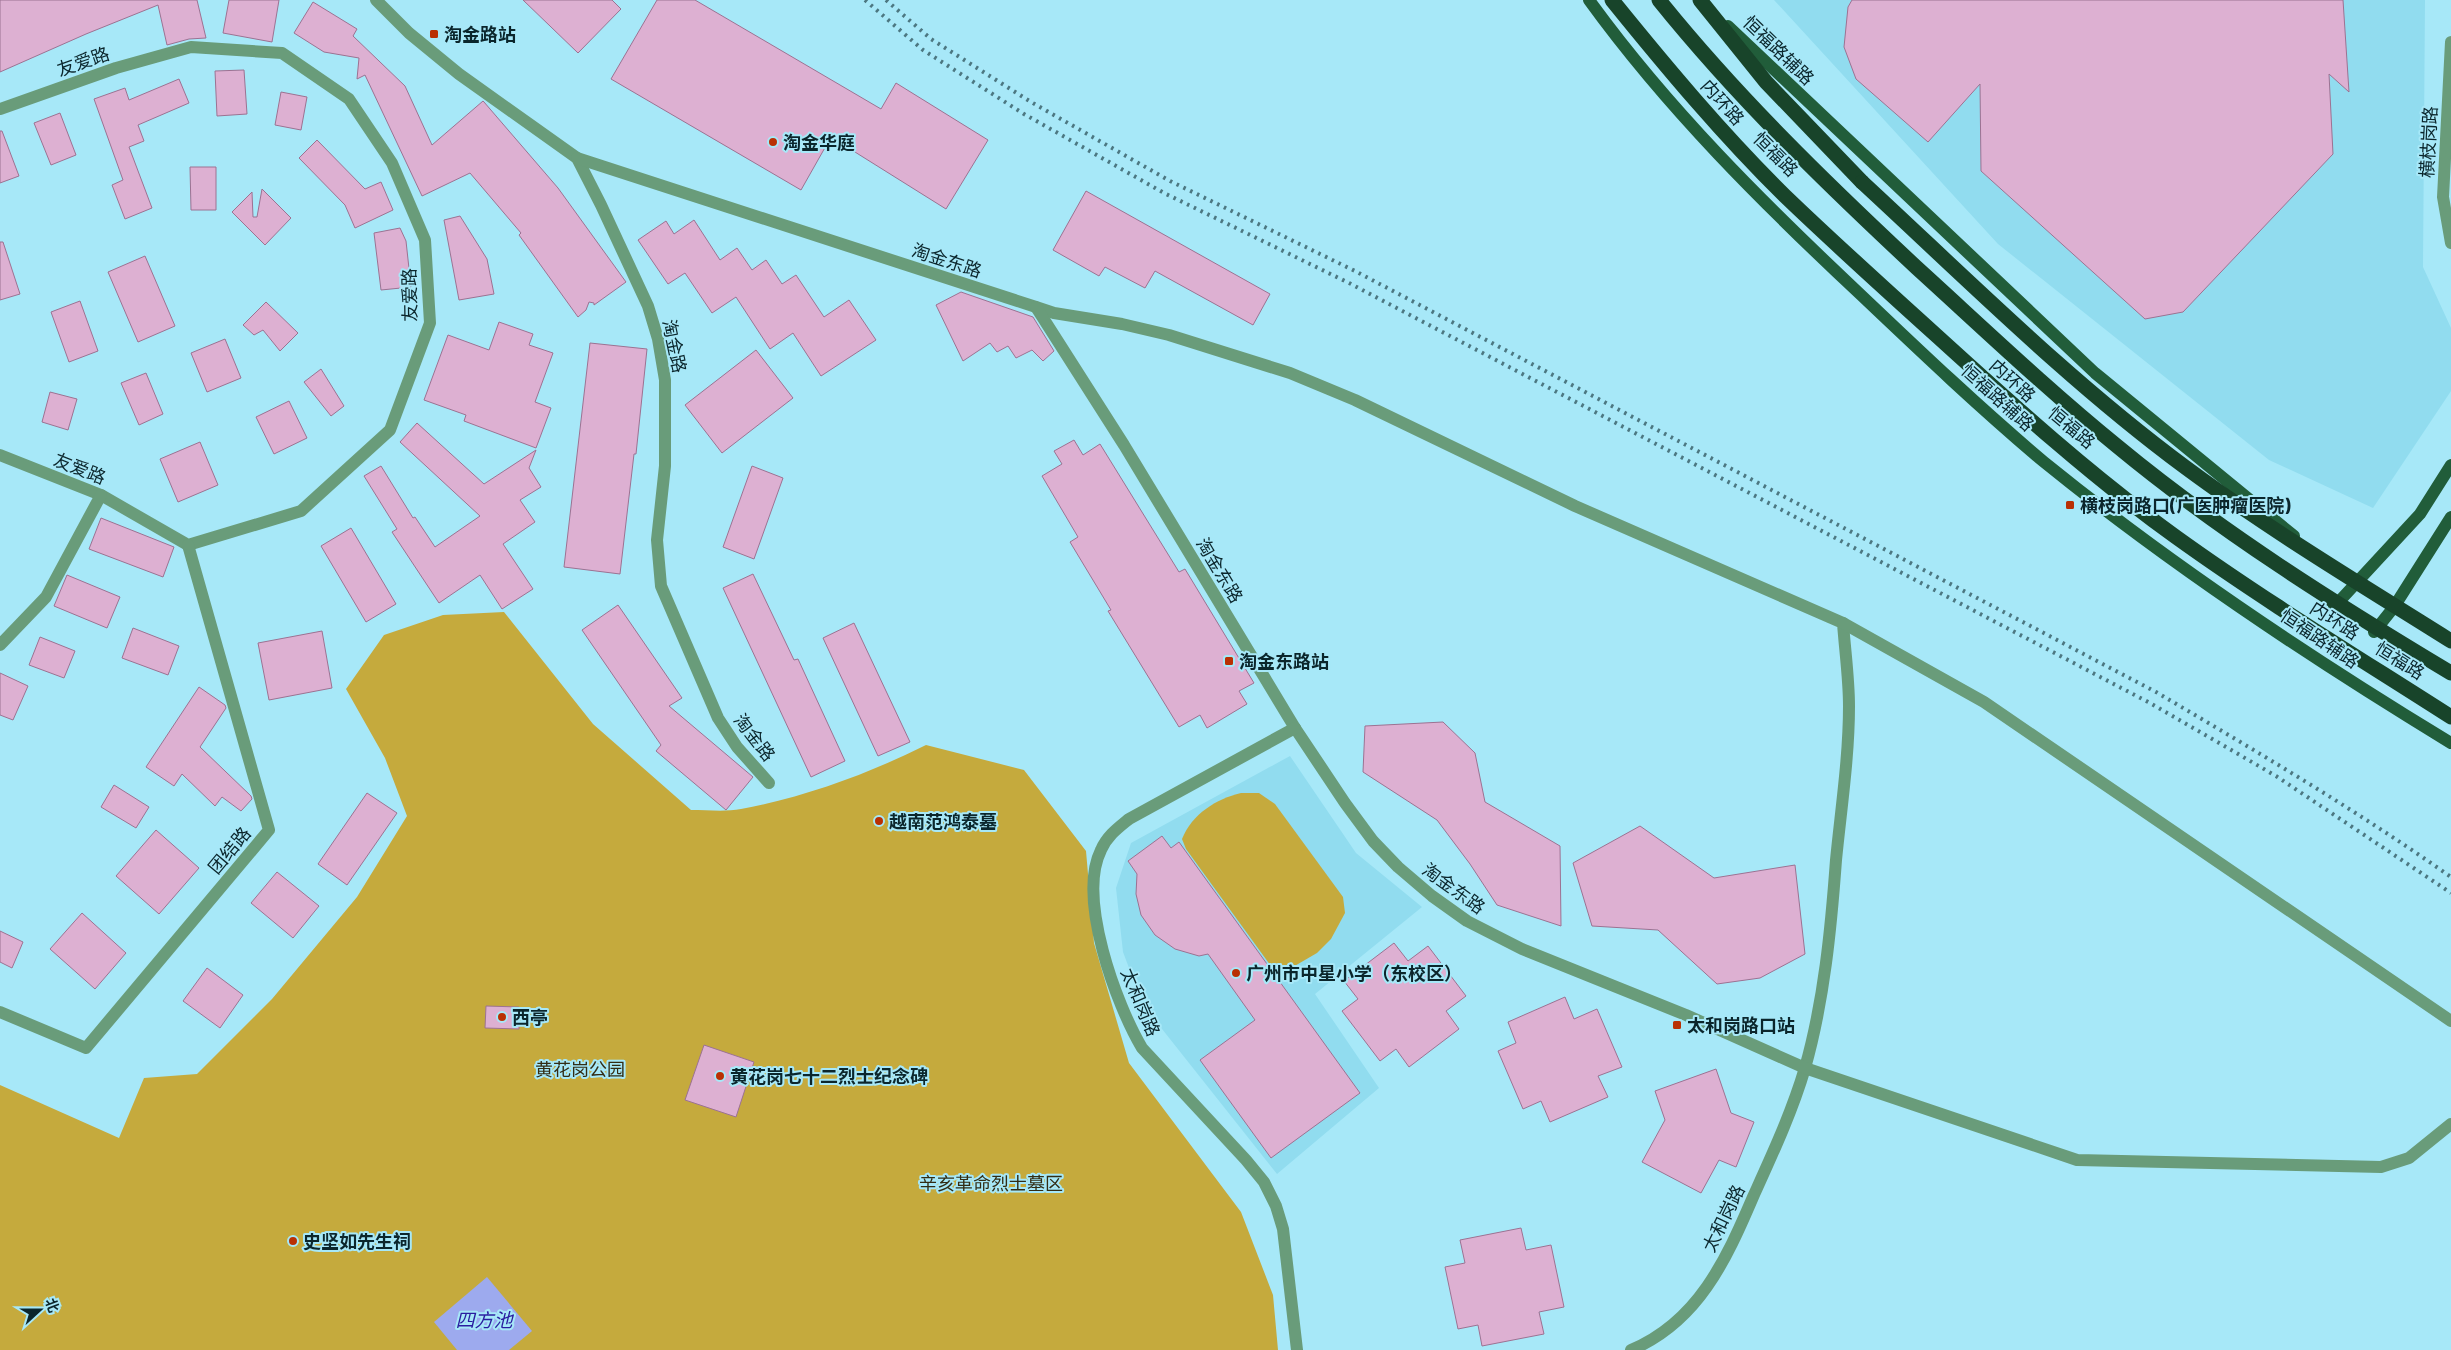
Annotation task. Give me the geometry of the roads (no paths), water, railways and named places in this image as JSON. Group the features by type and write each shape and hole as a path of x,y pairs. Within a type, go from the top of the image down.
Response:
{"highway":[{"name":"内环路","path":"1612,0 1709,115 1784,195 2013,406 2113,490 2183,542 2327,638 2451,715"},
{"name":"内环路","path":"1659,0 1735,90 1845,201 2117,447 2210,517 2372,626 2451,673"},
{"path":"1700,0 1766,82 1862,182 2111,409 2186,468 2324,561 2451,641"}],"main road":[{"name":"恒福路辅路","path":"1588,0 1650,78 1759,198 1974,401 2098,504 2186,568 2340,673 2451,743"},
{"name":"恒福路","path":"1617,0 1710,111 1760,164 2012,400 2158,518 2352,651 2451,715"},
{"name":"恒福路","path":"1652,0 1732,94 1774,138 1851,214 2032,382 2120,455 2197,514 2334,607 2451,680"},
{"name":"恒福路辅路","path":"1700,0 2095,373 2293,535 2356,582 2451,647"},
{"path":"2334,607 2420,514 2451,465"},
{"path":"2374,632 2394,607 2451,517"},
{"path":"2340,673 2352,651"}],"street":[{"name":"淘金路","path":"376,0 410,33 459,74 577,158 634,271 648,306 658,339 665,380 665,466 657,540 661,586 718,718 736,747 769,783"},
{"name":"横枝岗路","path":"2451,42 2443,197 2451,243"},
{"name":"友爱路","path":"0,109 116,68 191,47 282,54 349,100 395,171 425,240 430,323 390,430 301,511 188,545 101,495 0,455"},
{"name":"淘金东路","path":"577,158 1036,307 1124,445 1295,728 1373,841 1418,884 1467,921 1522,949 1686,1015 1805,1068 2076,1160 2381,1167 2409,1158 2451,1124"},
{"path":"1036,307 1054,313 1122,324 1150,331 1222,351 1290,373 1355,400 1576,506 1843,623 1984,702 2451,1021"},
{"path":"0,645 46,597 101,495"},
{"name":"团结路","path":"0,1012 86,1048 269,830 188,545"},
{"name":"太和岗路","path":"1631,1350 1673,1326 1694,1306 1717,1270 1742,1223 1772,1156 1805,1068 1827,950 1838,840 1849,706 1843,623"},
{"name":"太和岗路","path":"1295,728 1129,819 1111,833 1100,850 1093,884 1103,953 1112,982 1132,1031 1142,1048 1246,1160 1264,1182 1276,1206 1283,1229 1297,1350"}],"water":[{"name":"四方池","path":"487,1277 532,1331 509,1350 457,1350 434,1322"}],"railway":[{"path":"865,0 923,50 1024,114 1164,193 1349,283 2150,703 2276,776 2451,893"},
{"path":"886,0 931,39 1031,102 1170,181 1355,271 2156,692 2342,805 2451,877"}],"place":[{"name":"淘金路站","path":"434,34"},
{"name":"淘金华庭","path":"773,142"},
{"name":"横枝岗路口(广医肿瘤医院)","path":"2070,505"},
{"name":"淘金东路站","path":"1229,661"},
{"name":"越南范鸿泰墓","path":"879,821"},
{"name":"广州市中星小学（东校区）","path":"1236,973"},
{"name":"西亭","path":"502,1017"},
{"name":"太和岗路口站","path":"1677,1025"},
{"name":"黄花岗七十二烈士纪念碑","path":"720,1076"},
{"name":"史坚如先生祠","path":"293,1241"}],"park label":[{"name":"黄花岗公园","path":"580,1069"},
{"name":"辛亥革命烈士墓区","path":"991,1183"}]}
